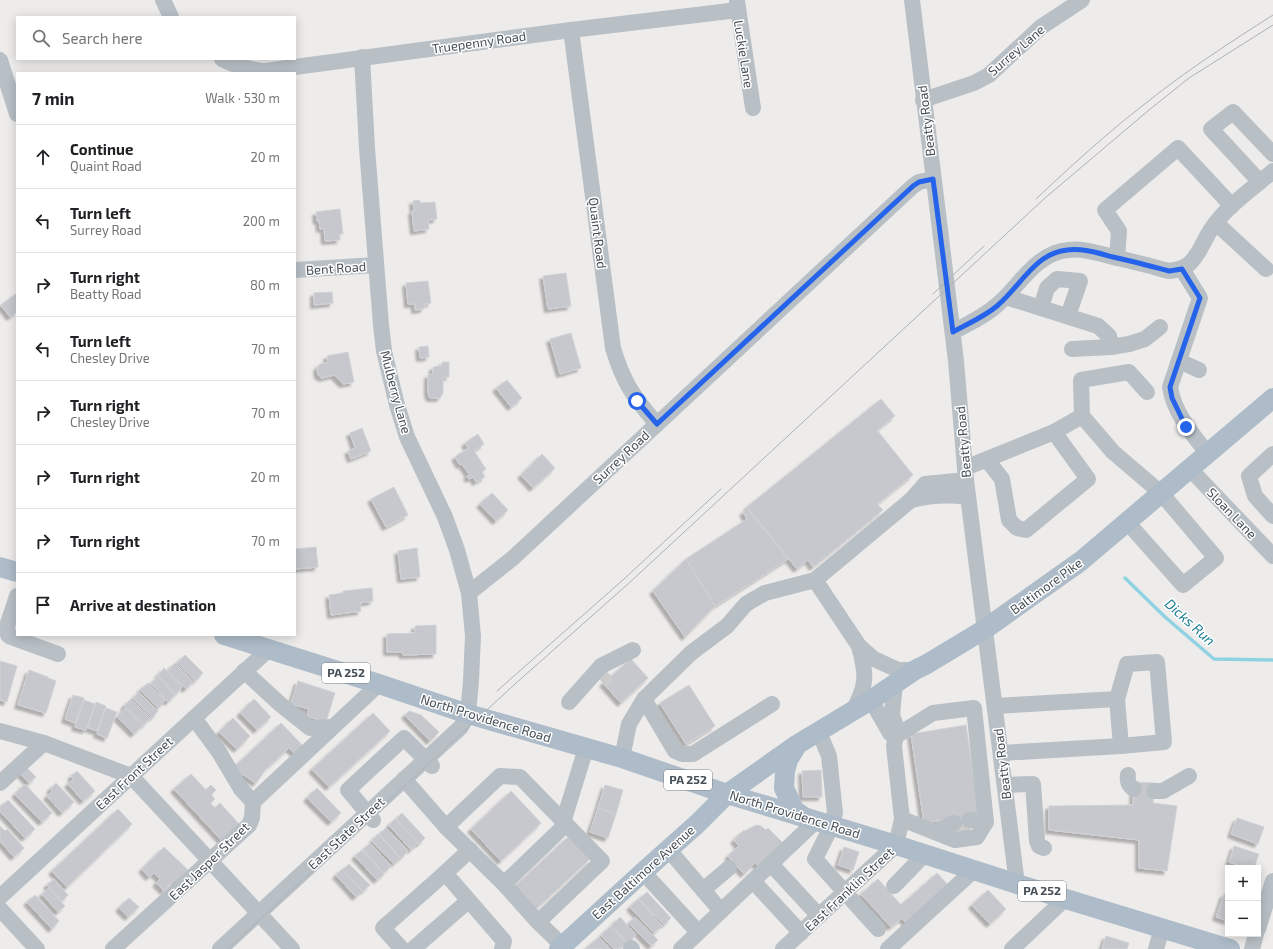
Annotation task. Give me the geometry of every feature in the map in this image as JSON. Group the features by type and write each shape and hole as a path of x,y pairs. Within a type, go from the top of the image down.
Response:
{"main road":[{"name":"Baltimore Pike","path":"798,744 871,700 915,670 985,629 1081,561 1273,398"},
{"path":"0,566 16,572"},
{"name":"North Providence Road","path":"227,636 476,716 622,758 727,794 1230,949"},
{"path":"798,744 786,765 784,788 794,810 818,821"},
{"name":"East Baltimore Avenue","path":"562,948 668,849 697,824 727,794 798,744"}],"street":[{"path":"163,0 171,16"},
{"name":"Beatty Road","path":"912,0 923,100 953,332 965,474 1017,884"},
{"name":"Surrey Lane","path":"923,100 974,84 989,75 1041,27 1082,0"},
{"name":"Truepenny Road","path":"224,60 241,68 264,70 571,30 737,5"},
{"name":"Luckie Lane","path":"737,5 752,108"},
{"name":"Quaint Road","path":"571,30 613,348 619,369 628,386 637,401 657,424"},
{"name":"Mulberry Lane","path":"362,58 380,325 384,351 397,405 407,437 445,517 457,550 469,592 473,636 471,681 476,716"},
{"path":"0,60 16,111"},
{"path":"1260,182 1211,129 1233,112 1273,154"},
{"path":"1117,258 1119,231 1105,210 1178,148 1232,206"},
{"path":"953,332 996,306 1028,272 1056,252 1079,250 1169,271 1182,269 1196,256 1212,227 1232,206 1273,171"},
{"name":"Surrey Road","path":"469,592 513,558 913,186 919,182 933,179"},
{"path":"1216,223 1266,269"},
{"name":"Bent Road","path":"296,270 376,265"},
{"path":"1182,269 1200,298 1170,387 1172,398 1186,427 1208,454"},
{"path":"1041,308 1048,288 1057,279 1080,281 1068,316"},
{"path":"1006,297 1098,326 1109,336 1111,347"},
{"path":"1072,349 1111,347 1129,344 1145,339 1160,326"},
{"path":"1179,361 1199,370"},
{"path":"1127,522 1183,585 1216,558 1162,493 1113,452 1082,416 1081,380 1129,372 1148,392"},
{"path":"622,758 629,724 644,699 691,653 727,626 746,604 765,593 815,580 911,500 925,484 965,474 988,460 1054,432 1082,416"},
{"path":"988,460 1002,479 1009,520 1017,528 1026,530 1088,479 1054,432"},
{"path":"1273,454 1249,476 1255,496 1273,516"},
{"name":"Sloan Lane","path":"1190,469 1273,556"},
{"path":"911,500 930,495 952,494 968,497"},
{"path":"815,580 859,646 874,659 898,670 915,670"},
{"path":"16,599 7,626 8,635 58,654"},
{"path":"853,711 861,696 864,684 864,665 859,646"},
{"name":"East Front Street","path":"0,897 268,649"},
{"path":"633,650 605,677 569,702 601,666 633,650"},
{"path":"1001,753 1120,746 1164,742 1157,662 1127,664 1117,699 1120,746"},
{"path":"244,671 280,704 310,728 332,727"},
{"path":"895,683 892,715 897,729 894,746 902,819 896,845"},
{"path":"194,718 220,752 242,789 252,802 379,684"},
{"path":"644,699 676,751 682,754 693,754 772,704"},
{"path":"995,706 1117,699"},
{"path":"871,700 890,733 896,736"},
{"path":"896,736 933,713 974,708 986,822 977,837 955,840 902,819"},
{"name":"East State Street","path":"220,949 263,916 429,763 461,727 476,716"},
{"path":"0,731 44,743 131,776 263,916 292,949"},
{"path":"681,949 818,821 834,812 829,756 819,732"},
{"path":"370,817 348,790 404,738 429,763"},
{"path":"0,783 44,743"},
{"path":"504,884 561,829 586,748"},
{"path":"446,827 500,776 520,777 602,861 538,922"},
{"path":"1154,791 1163,791 1189,776"},
{"path":"407,783 446,827 504,884 562,948"},
{"path":"1005,785 1033,784 1037,841 1039,846 1044,848"},
{"name":"East Jasper Street","path":"114,949 249,825 252,818 252,802"},
{"path":"935,832 962,825 1009,819"},
{"path":"818,821 815,859 878,929"},
{"name":"East Franklin Street","path":"784,949 896,845"},
{"path":"668,849 722,911"},
{"path":"402,949 383,928 470,850"},
{"path":"894,886 925,854"},
{"path":"771,864 819,916"},
{"path":"703,890 729,868"},
{"path":"888,949 974,870"},
{"path":"643,872 698,932"},
{"path":"445,873 504,940 502,949"},
{"path":"753,881 801,933"},
{"path":"1261,919 1273,881"},
{"path":"1012,949 1066,898"},
{"path":"413,949 468,900"},
{"path":"0,910 37,949"},
{"name":"East State Street","path":"234,949 263,916"},
{"path":"1156,949 1162,928"},
{"path":"1252,949 1255,937"}],"building":[{"path":"420,200 420,203 435,202 437,219 428,220 429,229 414,231 412,211 414,211 413,201"},
{"path":"340,209 343,234 339,234 340,240 325,241 324,228 320,229 316,212"},
{"path":"566,273 571,306 548,309 543,276"},
{"path":"428,281 431,303 424,304 425,307 423,309 415,310 415,304 408,304 406,283"},
{"path":"332,292 333,303 314,305 314,293"},
{"path":"16,294 16,313 10,317 1,305"},
{"path":"571,333 581,368 560,374 550,339"},
{"path":"428,346 429,357 420,358 419,347"},
{"path":"348,352 354,382 343,384 334,375 322,378 318,375 317,368 320,364 328,363 327,356"},
{"path":"442,362 449,362 449,377 443,377 443,393 440,398 430,398 428,393 428,375 433,374 433,367 442,366"},
{"path":"507,380 522,398 511,407 496,388"},
{"path":"881,399 895,416 877,430 913,475 877,504 883,510 813,567 808,560 797,569 747,507"},
{"path":"362,428 371,451 351,459 348,451 355,448 350,433"},
{"path":"478,434 484,444 474,451 486,469 482,472 485,477 476,482 473,477 469,479 467,476 469,474 462,464 460,465 455,457 468,448 465,443"},
{"path":"542,454 555,468 533,488 521,475"},
{"path":"394,487 408,515 386,527 371,499"},
{"path":"492,493 508,510 496,521 480,504"},
{"path":"748,509 788,559 715,606 686,559 747,519 743,512"},
{"path":"316,547 318,567 296,569 296,549"},
{"path":"417,548 420,577 401,579 398,551"},
{"path":"686,559 715,606 685,637 653,591"},
{"path":"372,588 373,601 360,603 361,611 331,615 329,595 343,593 343,591"},
{"path":"436,625 436,654 403,655 402,652 387,652 387,634 415,633 415,626"},
{"path":"185,655 203,673 195,681 177,663"},
{"path":"631,659 648,678 621,703 603,683"},
{"path":"0,661 17,666 7,702 0,700"},
{"path":"175,663 193,682 186,689 168,670"},
{"path":"164,668 182,687 176,694 158,675"},
{"path":"29,670 56,681 46,713 18,705"},
{"path":"158,677 175,695 168,702 151,683"},
{"path":"298,681 335,693 326,722 307,716 309,709 291,704"},
{"path":"148,683 165,701 158,708 140,690"},
{"path":"689,685 715,726 686,744 660,703"},
{"path":"139,692 158,711 152,718 133,698"},
{"path":"73,695 84,698 75,723 65,719"},
{"path":"131,699 150,718 144,725 124,706"},
{"path":"254,699 271,717 257,730 240,713"},
{"path":"84,700 95,704 86,730 75,727"},
{"path":"96,702 106,706 97,731 88,728"},
{"path":"106,708 117,712 107,738 97,734"},
{"path":"125,708 142,726 134,734 117,717"},
{"path":"409,711 421,715 439,732 430,741 405,715"},
{"path":"373,713 390,731 329,787 312,769"},
{"path":"233,718 250,736 237,749 219,732"},
{"path":"281,723 304,747 296,755 289,748 266,769 256,783 233,768"},
{"path":"966,725 979,814 968,816 970,831 956,834 954,818 924,823 911,734"},
{"path":"26,767 36,777 29,783 20,773"},
{"path":"821,770 822,797 803,797 802,771"},
{"path":"77,771 95,791 83,801 68,784 73,779 71,776"},
{"path":"191,774 206,790 211,785 216,790 211,795 215,799 210,803 215,808 220,803 240,825 225,844 174,789"},
{"path":"1134,782 1155,783 1153,803 1177,806 1167,871 1139,868 1139,840 1049,830 1049,806 1133,805"},
{"path":"56,783 74,802 62,813 47,796 52,791 50,789"},
{"path":"25,784 52,813 42,822 15,794"},
{"path":"605,785 623,790 616,814 598,808"},
{"path":"317,788 341,813 331,822 307,798"},
{"path":"511,791 541,823 501,861 471,829"},
{"path":"8,800 35,829 25,838 0,811 0,807"},
{"path":"598,808 616,814 608,838 590,832"},
{"path":"118,809 132,824 67,887 52,871"},
{"path":"402,813 425,838 419,844 396,819"},
{"path":"1237,818 1264,827 1258,844 1231,834"},
{"path":"395,819 418,843 411,850 389,825"},
{"path":"757,825 766,830 768,828 783,843 760,868 755,863 744,874 728,856 739,846 734,840 744,830 745,831"},
{"path":"0,826 5,831 7,829 24,848 14,857 0,841"},
{"path":"386,828 408,851 401,858 379,834"},
{"path":"378,834 400,858 394,864 372,841"},
{"path":"569,836 590,859 536,909 515,886"},
{"path":"370,843 391,866 384,873 363,850"},
{"path":"1234,846 1259,854 1255,865 1238,865 1229,862"},
{"path":"164,847 189,871 177,883 174,880 164,891 156,883 160,879 154,873 149,877 142,869"},
{"path":"844,847 859,852 853,870 838,865"},
{"path":"362,850 384,874 377,880 355,856"},
{"path":"349,864 370,885 363,891 343,870"},
{"path":"342,869 362,891 356,897 336,875"},
{"path":"937,873 950,887 908,925 902,918 891,927 861,894 878,879 901,905"},
{"path":"54,879 68,895 62,901 47,885"},
{"path":"49,888 65,906 58,912 42,894"},
{"path":"988,890 1006,909 990,924 972,905"},
{"path":"647,892 671,918 664,925 639,899"},
{"path":"1224,894 1225,894 1225,920 1216,917"},
{"path":"35,895 59,921 52,929 27,902"},
{"path":"129,898 139,907 128,917 119,908"},
{"path":"638,899 662,926 654,933 630,907"},
{"path":"620,917 636,935 628,943 611,926"},
{"path":"635,917 658,940 651,946 629,923"},
{"path":"611,926 626,943 619,949 614,949 601,935"},
{"path":"1106,936 1129,943 1127,949 1102,949"},
{"path":"599,937 610,949 585,949"}],"waterway":[{"name":"Dicks Run","path":"1125,578 1165,617 1214,659 1273,660"}],"tunnel":[{"path":"601,681 609,674"},
{"path":"956,829 970,827"}],"tram line":[{"path":"1036,199 1103,138 1161,91 1273,15"},
{"path":"228,949 515,684 628,584 1045,198 1189,78 1273,25"},
{"path":"933,294 984,246"},
{"path":"497,691 624,579 721,489"}],"route":[{"path":"637,401 657,424 913,186 919,182 933,179 953,332 996,306 1028,272 1038,263 1056,252 1067,250 1095,252 1169,271 1182,269 1200,298 1170,387 1172,398 1186,427"}]}
